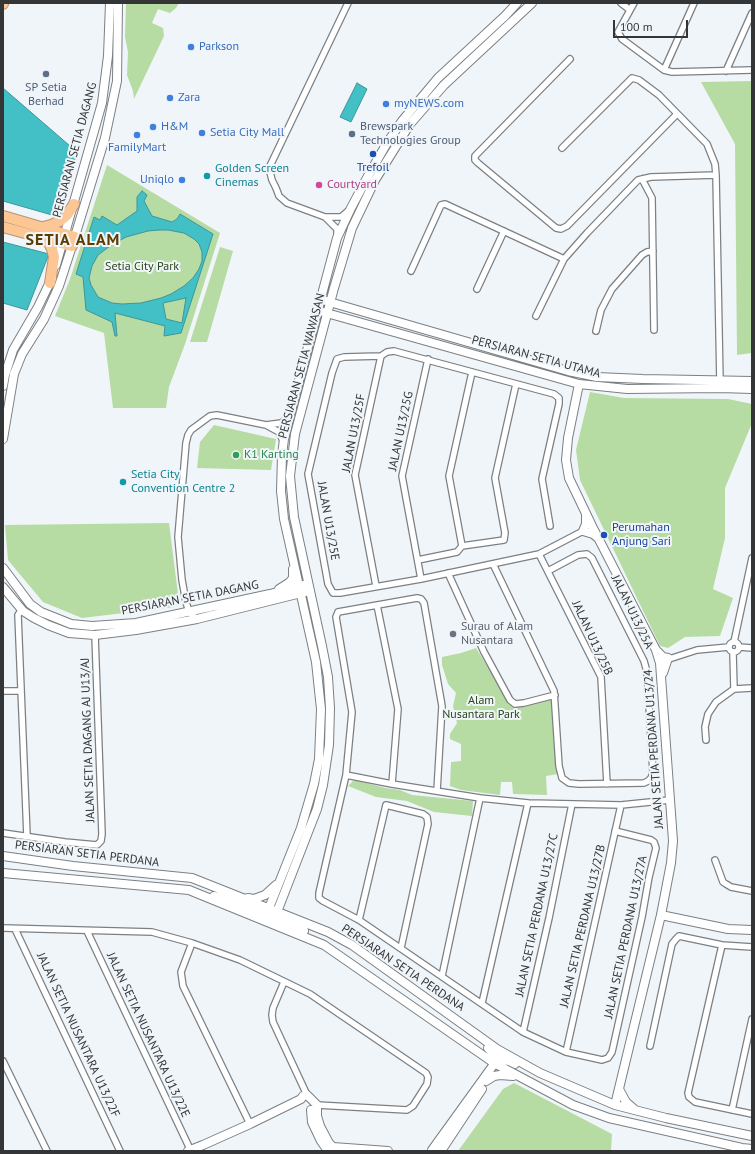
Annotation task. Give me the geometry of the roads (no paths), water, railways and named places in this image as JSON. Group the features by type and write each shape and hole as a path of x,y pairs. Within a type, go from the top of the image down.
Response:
{"highway":[{"path":"3,227 41,232 51,225 60,222 67,215 74,204"},
{"path":"3,216 41,232 69,240"},
{"path":"41,232 49,243 54,257 50,283"}],"street":[{"name":"PERSIARAN SETIA DAGANG","path":"3,439 14,374 22,354 44,319 59,286 69,240 74,204 106,85 110,3"},
{"name":"PERSIARAN SETIA DAGANG","path":"3,386 13,350 38,307 69,240 105,138 117,81 118,3"},
{"path":"348,3 270,168 272,180 279,196 287,203 325,217 341,217 351,208"},
{"path":"505,16 508,3"},
{"path":"517,3 525,11"},
{"name":"PERSIARAN SETIA WAWASAN","path":"272,912 280,880 301,828 314,784 319,759 321,709 316,662 284,519 281,491 284,443 289,418 338,238 351,208 387,143 402,121 438,78 517,3"},
{"name":"PERSIARAN SETIA WAWASAN","path":"272,912 288,883 316,809 323,785 329,745 330,708 328,677 294,517 290,476 295,434 334,288 352,228 375,180 410,124 444,85 532,3"},
{"path":"620,3 630,10"},
{"path":"634,3 618,32 622,39 664,70 672,72 752,70"},
{"path":"664,70 694,3"},
{"path":"726,71 752,13"},
{"path":"570,59 475,156 478,163 556,228 561,229 567,226 678,114"},
{"path":"562,148 632,78 639,80 654,91 707,144 715,164 716,175 720,384"},
{"path":"536,316 564,259 638,180 651,177 716,175"},
{"path":"642,179 652,198 654,330"},
{"path":"411,271 441,205 445,204 564,259"},
{"path":"325,217 337,229 338,238"},
{"path":"477,289 504,231"},
{"path":"596,330 601,310 612,289 642,255 653,251"},
{"path":"334,288 341,305"},
{"name":"PERSIARAN SETIA UTAMA","path":"322,299 568,371 597,377 720,384 752,389"},
{"name":"PERSIARAN SETIA UTAMA","path":"319,310 579,384 627,389 752,381"},
{"path":"324,328 340,316"},
{"path":"381,356 394,350 554,394 559,398 559,404 542,479 550,526"},
{"name":"JALAN U13/25E","path":"376,586 333,593 328,584 308,474 332,373 337,358 381,356"},
{"name":"JALAN U13/25F","path":"376,586 355,475 381,356"},
{"name":"JALAN U13/25G","path":"422,579 402,476 428,359"},
{"path":"568,371 579,384 587,379 597,377"},
{"path":"462,546 449,476 472,372"},
{"path":"565,380 577,395 585,388 592,386"},
{"path":"418,560 457,552 462,546 504,540 505,533 495,478 516,384"},
{"name":"JALAN SETIA PERDANA U13/24","path":"579,384 568,438 566,460 569,478 598,538 656,650 660,662 673,841 671,863 659,926 615,1105"},
{"path":"197,619 189,612 182,580 178,537 186,443 188,435 191,430 210,416 217,414 266,425 279,432 284,443"},
{"path":"266,425 281,423 289,418"},
{"path":"583,531 586,524 586,513"},
{"path":"376,586 422,579 539,554 592,526"},
{"path":"583,531 593,534 598,538"},
{"name":"JALAN U13/25B","path":"539,554 601,677 607,784"},
{"name":"JALAN U13/25A","path":"548,571 578,555 587,554 592,558 645,665 647,672 653,773 651,778 644,783 607,784"},
{"path":"734,689 730,645 734,642 752,558"},
{"path":"270,598 293,578 293,563"},
{"path":"493,564 554,691 562,778 569,783 607,784"},
{"name":"PERSIARAN SETIA DAGANG","path":"3,568 30,604 41,612 71,624 92,626 136,622 270,598"},
{"path":"448,573 484,652 510,700 515,704 555,695"},
{"name":"PERSIARAN SETIA DAGANG","path":"3,587 22,609 48,626 69,633 95,635 136,630 197,619 309,588"},
{"path":"270,598 297,601 301,607 308,626"},
{"path":"437,791 442,706 424,603 421,599 417,598 339,612 336,615 352,712 346,775 319,898 359,920 523,1032 566,1052"},
{"path":"377,605 398,709 392,784"},
{"path":"3,833 27,836 18,615 22,609"},
{"path":"183,622 189,612"},
{"name":"JALAN SETIA DAGANG AJ U13/AJ","path":"27,836 65,842 100,844 102,834 95,635"},
{"path":"734,642 737,643 739,647 752,648"},
{"path":"660,662 668,658 697,650 731,650 737,652 739,647"},
{"path":"656,650 663,657 668,658"},
{"path":"662,676 668,658"},
{"path":"706,740 705,727 708,714 716,702 734,689 752,688"},
{"path":"3,692 21,691"},
{"path":"346,775 480,798 528,803 621,805 670,800"},
{"path":"442,976 480,798"},
{"path":"482,1003 528,803"},
{"name":"JALAN SETIA PERDANA U13/27C","path":"523,1032 549,918 572,804"},
{"path":"359,920 386,805 423,814 427,817 428,824 401,948"},
{"name":"JALAN SETIA PERDANA U13/27B","path":"566,1052 621,805"},
{"name":"JALAN SETIA PERDANA U13/27A","path":"566,1052 602,1060 608,1058 612,1052 642,917 649,876 656,848 654,842 651,840 615,831"},
{"name":"PERSIARAN SETIA PERDANA","path":"3,856 73,866 192,878 244,898 272,912 298,919 328,932 352,945 497,1049 540,1073 615,1105 752,1136"},
{"path":"715,860 723,882 731,887 752,892"},
{"name":"PERSIARAN SETIA PERDANA","path":"3,874 189,890 324,945 476,1050 518,1077 573,1105 621,1120 752,1149"},
{"path":"244,898 254,899 265,895 273,889 280,880"},
{"path":"288,883 285,901 286,907 298,919"},
{"path":"189,890 272,912 312,935 324,945"},
{"path":"664,902 666,909 672,917"},
{"path":"661,915 728,929 752,930"},
{"path":"659,926 672,917"},
{"path":"3,928 152,932 192,943 240,960 310,994 426,1073 428,1077 427,1084 413,1106 407,1110 315,1108"},
{"name":"JALAN SETIA NUSANTARA U13/22F","path":"15,929 120,1151"},
{"name":"JALAN SETIA NUSANTARA U13/22E","path":"87,931 189,1150"},
{"path":"650,1046 672,944 676,939 680,936 722,945 752,947"},
{"path":"192,943 181,972 183,986 250,1124"},
{"path":"722,945 688,1093 689,1097 695,1102 752,1114"},
{"path":"284,982 273,1008 273,1022 304,1097 315,1108 320,1126 331,1150 388,1151"},
{"path":"732,1110 752,1019"},
{"path":"441,1151 496,1062 494,1053 470,1033 460,1022"},
{"path":"476,1050 483,1061 485,1080"},
{"path":"3,1061 47,1151"},
{"path":"496,1062 509,1061 533,1073 554,1079"},
{"path":"432,1151 485,1080 500,1075 518,1077"},
{"path":"598,1098 611,1097 619,1089 626,1102 634,1110"},
{"path":"189,1150 250,1124 304,1097"},
{"path":"599,1114 615,1105 621,1120"}],"water":[{"path":"357,83 367,89 351,122 340,117"},
{"path":"3,88 77,152 59,217 3,201"},
{"path":"142,191 147,195 144,201 152,216 172,222 177,219 180,214 213,234 181,333 164,336 165,326 115,313 117,336 115,336 112,322 86,310 83,277 76,274 94,217 100,220 102,216 117,225 137,211 137,197","holes":["159,230 184,233 199,244 202,252 202,261 193,278 171,294 141,303 112,303 98,297 89,278 92,266 98,255 126,237 148,231","186,298 182,323 166,319 163,303"]},
{"path":"3,242 49,254 27,310 3,303"}],"place":[{"name":"Parkson","path":"191,47"},
{"name":"SP Setia Berhad","path":"46,74"},
{"name":"Zara","path":"170,98"},
{"name":"myNEWS.com","path":"386,104"},
{"name":"H&M","path":"153,127"},
{"name":"Setia City Mall","path":"202,133"},
{"name":"Brewspark Technologies Group","path":"352,134"},
{"name":"FamilyMart","path":"137,135"},
{"name":"Trefoil","path":"373,154"},
{"name":"Golden Screen Cinemas","path":"207,176"},
{"name":"Uniqlo","path":"182,180"},
{"name":"Courtyard","path":"319,185"},
{"name":"K1 Karting","path":"236,455"},
{"name":"Setia City Convention Centre 2","path":"123,482"},
{"name":"Perumahan Anjung Sari","path":"604,535"},
{"name":"Surau of Alam Nusantara","path":"453,634"}],"district":[{"name":"SETIA ALAM","path":"73,240"}],"park label":[{"name":"Setia City Park","path":"142,267"},
{"name":"Alam Nusantara Park","path":"481,708"}]}
